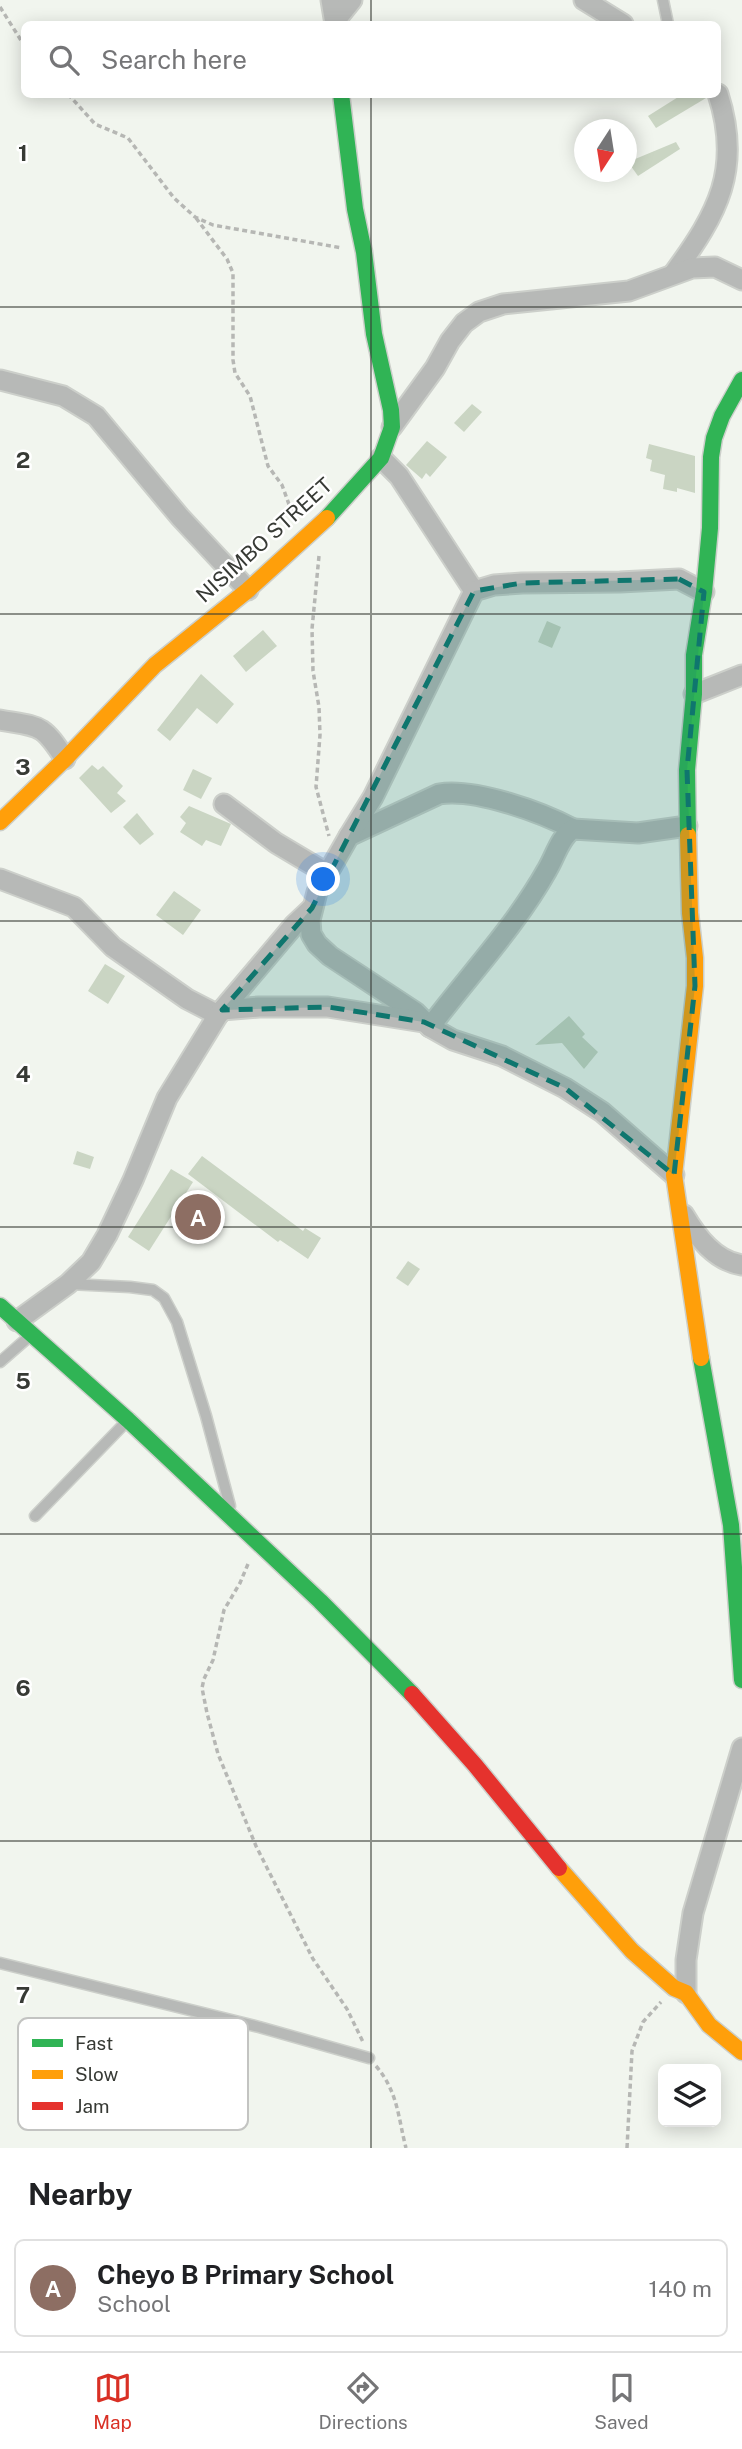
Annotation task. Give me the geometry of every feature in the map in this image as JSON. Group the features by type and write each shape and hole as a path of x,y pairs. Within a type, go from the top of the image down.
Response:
{"street":[{"path":"331,0 335,21"},
{"path":"336,21 352,0"},
{"path":"584,0 618,21"},
{"name":"NISIMBO STREET","path":"0,822 155,665 248,590 323,522 381,458 392,427 391,410 374,334 341,98"},
{"path":"674,273 714,218 737,161 737,124 721,98"},
{"path":"392,427 435,368 457,332 479,312 503,304 629,291 692,268 715,267 742,280"},
{"path":"0,380 63,396 96,416 180,517 248,590"},
{"path":"742,380 722,416 714,438 704,592 694,655 694,694 687,769 687,826 695,986 674,1175 696,1329 730,1525 742,1680"},
{"path":"381,458 399,476 474,591"},
{"path":"24,1328 91,1262 107,1235 167,1098 220,1013 295,924 312,908 332,865 373,797 474,591 494,585 522,583 679,579 704,592"},
{"path":"694,694 742,675"},
{"path":"0,720 38,726 52,739 65,759"},
{"path":"349,836 419,802 455,791 550,817 573,829 638,833 687,826"},
{"path":"224,804 276,843 332,865"},
{"path":"427,1024 507,932 546,873 564,837 573,829"},
{"path":"0,879 74,908 123,954 187,999 220,1013 259,1007 328,1007 427,1024"},
{"path":"312,908 311,934 330,956 453,1040 502,1056 565,1088 602,1112 674,1175"},
{"path":"679,1208 696,1236 711,1250 734,1264 742,1265"},
{"path":"0,1306 128,1420 320,1601 399,1680 475,1765 573,1885 632,1951 680,1990 709,2025 742,2052"},
{"path":"680,1990 693,1913 742,1748"}],"lane":[{"path":"663,0 667,21"},
{"path":"68,1284 153,1290 172,1308 206,1416 233,1520"},
{"path":"0,1362 24,1328"},
{"path":"35,1516 128,1420"},
{"path":"0,1963 223,2018"},
{"path":"248,2024 369,2058"}],"path":[{"path":"0,8 21,40"},
{"path":"72,98 95,124 128,138 174,198 195,217 227,259 233,273 235,373 250,396 268,466 282,485 301,542"},
{"path":"195,217 213,225 364,252"},
{"path":"323,522 313,619 313,671 320,735 316,787 329,836 332,865"},
{"path":"257,1543 240,1583 224,1610 213,1660 202,1688 207,1713 218,1754 256,1846 313,1959 347,2009 369,2058 382,2073 394,2097 406,2148"},
{"path":"627,2148 632,2051 643,2022 680,1990"}],"highlighted area":[{"path":"679,579 704,592 687,770 695,986 674,1175 565,1088 424,1022 328,1007 222,1010 312,908 474,591 522,583"}],"building":[{"path":"677,98 706,98 656,128 648,116"},
{"path":"676,142 680,149 638,176 637,158"},
{"path":"472,404 482,412 464,432 454,423"},
{"path":"427,441 447,457 430,477 426,473 422,479 406,465"},
{"path":"649,444 695,456 695,493 677,488 677,492 663,489 665,475 650,471 652,460 646,458"},
{"path":"547,621 561,627 552,648 538,642"},
{"path":"263,630 277,646 246,672 233,656"},
{"path":"201,674 234,704 217,724 197,708 170,741 157,730"},
{"path":"92,765 98,770 103,766 123,786 117,793 126,801 111,813 79,778"},
{"path":"193,769 212,778 201,799 183,790"},
{"path":"189,806 231,824 221,846 206,840 202,846 180,832 186,823 180,817"},
{"path":"137,813 154,834 140,845 123,827"},
{"path":"174,891 201,910 183,935 156,915"},
{"path":"105,964 125,976 108,1004 88,991"},
{"path":"569,1016 585,1034 582,1037 598,1052 584,1069 562,1043 535,1045"},
{"path":"77,1151 94,1157 90,1169 73,1164"},
{"path":"202,1156 303,1231 305,1228 321,1238 308,1259 280,1240 278,1242 188,1174"},
{"path":"171,1169 193,1182 149,1251 128,1237"},
{"path":"408,1261 420,1269 408,1286 396,1278"}],"traffic: fast":[{"path":"327,518 381,458 392,427 391,410 374,334 341,98"},
{"path":"688,835 687,770 694,694 694,655 710,528 711,457 722,416 742,380"},
{"path":"0,1306 128,1420 320,1601 412,1694"},
{"path":"701,1358 731,1525 742,1680"}],"traffic: slow":[{"path":"0,822 155,665 248,590 327,518"},
{"path":"688,835 695,986 674,1175 701,1358"},
{"path":"559,1868 632,1951 674,1988 686,1993 709,2025 742,2052"}],"traffic: jam":[{"path":"412,1694 475,1765 559,1868"}],"place":[{"name":"Cheyo B Primary School","path":"198,1217"}]}
